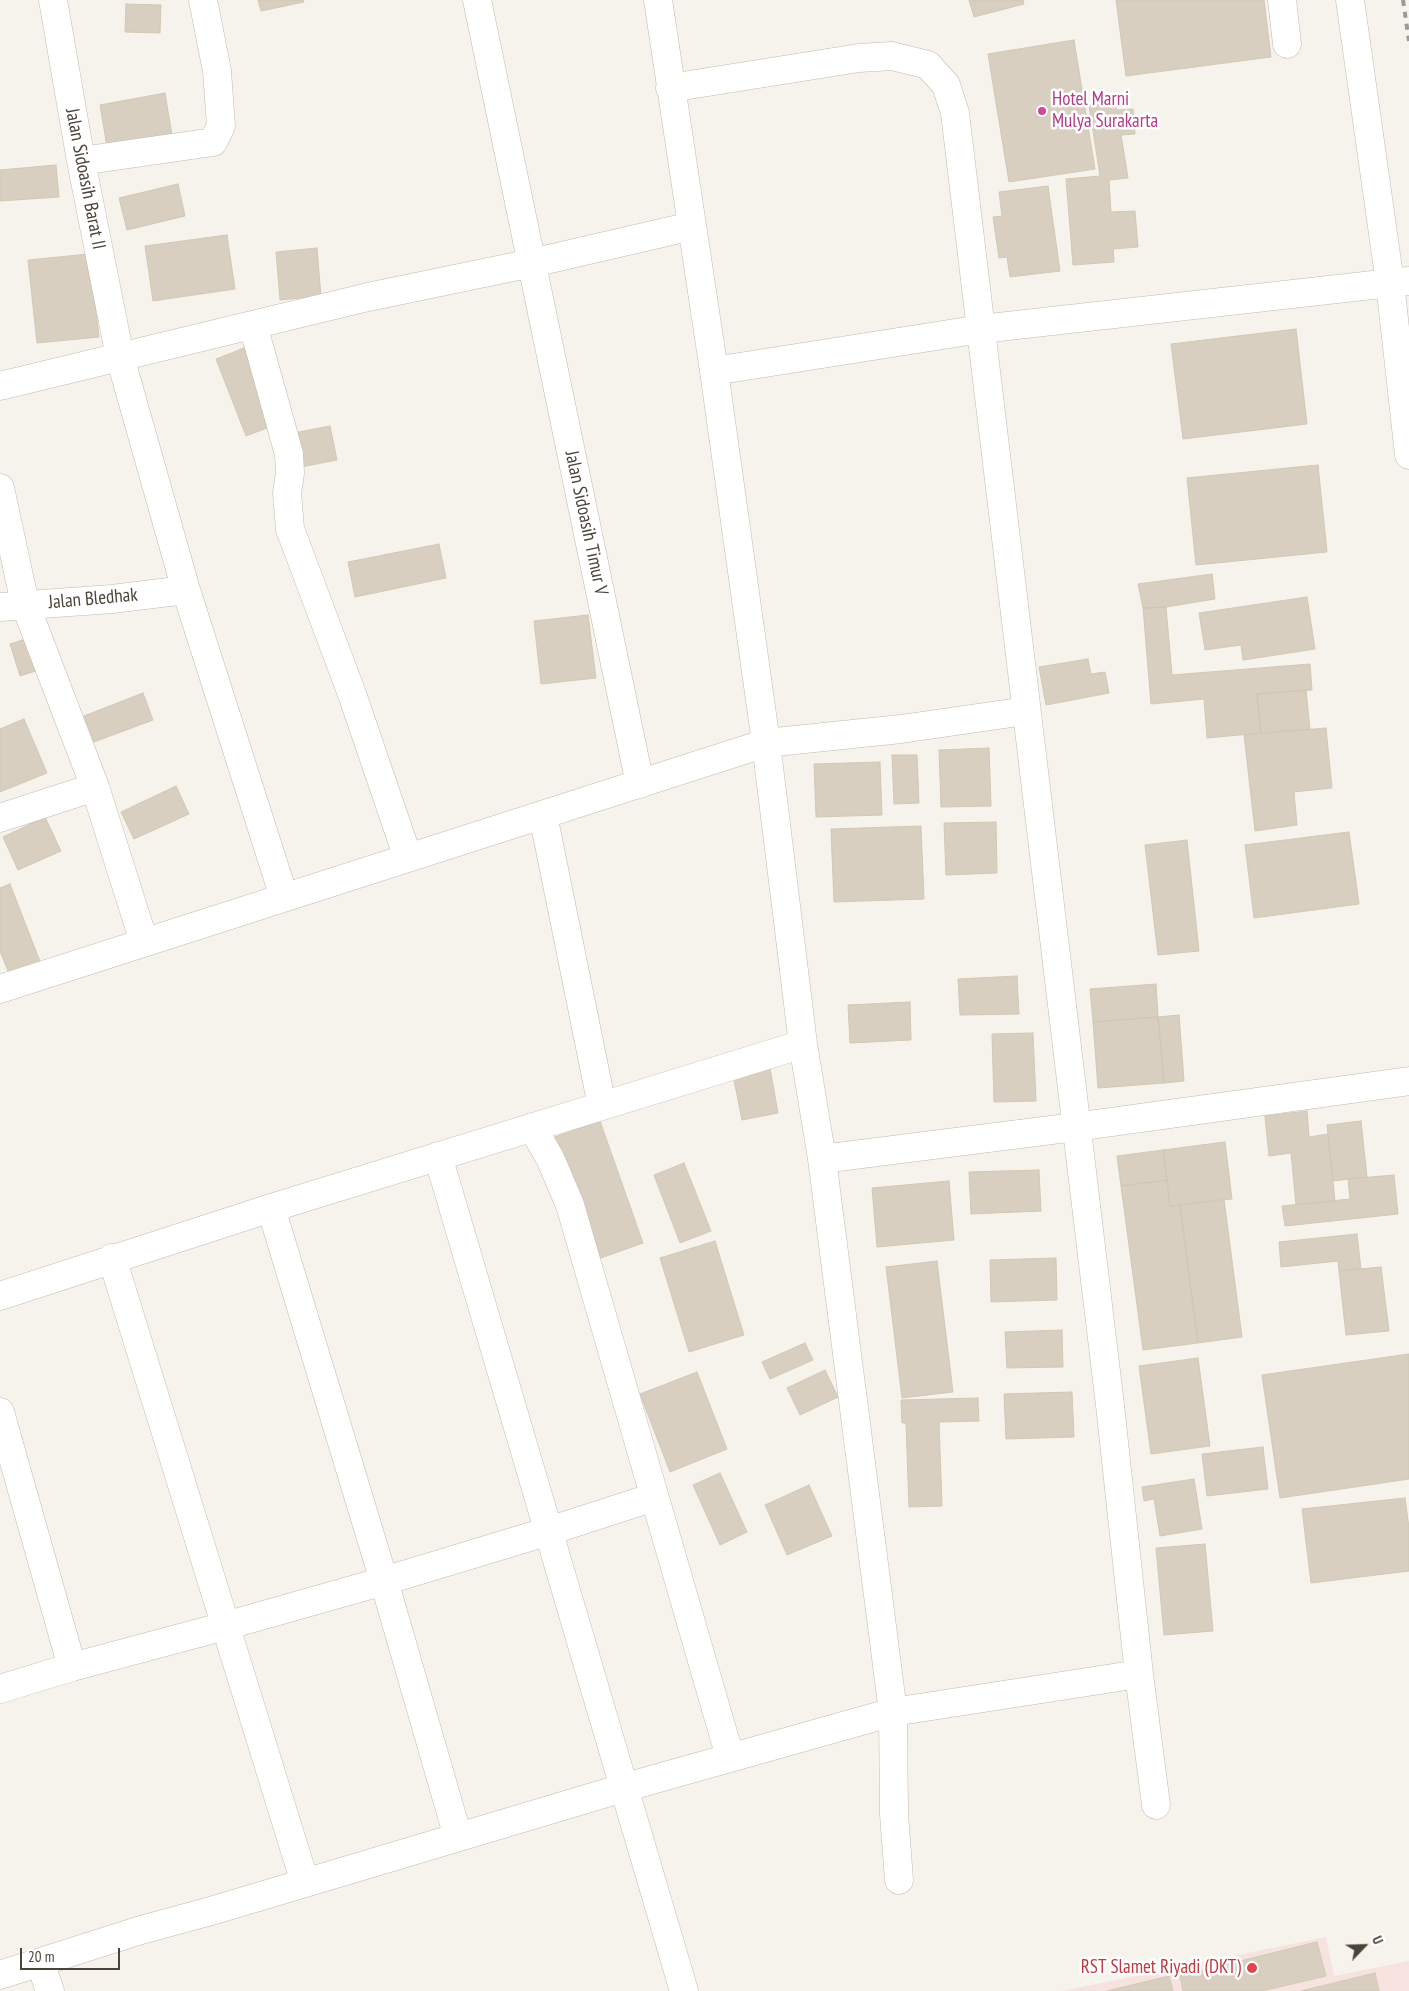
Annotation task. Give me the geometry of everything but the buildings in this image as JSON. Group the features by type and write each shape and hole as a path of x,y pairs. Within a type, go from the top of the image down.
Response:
{"street":[{"name":"Jalan Sidoasih Barat II","path":"53,0 81,161 120,357 186,590 284,897"},
{"path":"81,161 213,142 221,126 217,71 203,0"},
{"name":"Jalan Sidoasih Timur V","path":"477,0 640,784"},
{"path":"658,0 714,370 766,743 803,1044 822,1159 893,1712 894,1814 899,1880"},
{"path":"1282,0 1287,44"},
{"path":"1350,0 1400,282 1409,455"},
{"path":"670,88 859,58 892,56 928,65 946,85 955,113 1156,1805"},
{"path":"0,386 368,297 532,263 692,226"},
{"path":"714,370 981,329 1400,282"},
{"path":"253,325 289,454 290,473 287,493 290,529 352,694 408,858"},
{"path":"0,488 12,606 95,788 144,942"},
{"name":"Jalan Bledhak","path":"12,606 112,599 186,590"},
{"path":"0,989 766,743 901,729 1026,711"},
{"path":"0,818 95,788"},
{"path":"543,815 602,1106"},
{"path":"0,1296 112,1258 271,1208 803,1044"},
{"path":"822,1159 1075,1127 1409,1081"},
{"path":"532,1127 550,1158 570,1205 730,1757"},
{"path":"438,1156 684,1991"},
{"path":"271,1208 384,1581 458,1837"},
{"path":"112,1258 305,1883"},
{"path":"0,1412 72,1667"},
{"path":"0,1689 72,1667 384,1581 654,1497"},
{"path":"0,1975 141,1930 730,1757 893,1712 1139,1674"},
{"path":"40,1962 50,1991"}],"shaded area":[{"name":"RST Slamet Riyadi (DKT)","path":"1326,1937 1334,1976 1409,1961 1409,1991 1062,1991"}],"railway":[{"path":"1403,0 1409,41"}],"place":[{"name":"Hotel Marni Mulya Surakarta","path":"1042,111"},
{"name":"RST Slamet Riyadi (DKT)","path":"1252,1968"}]}
